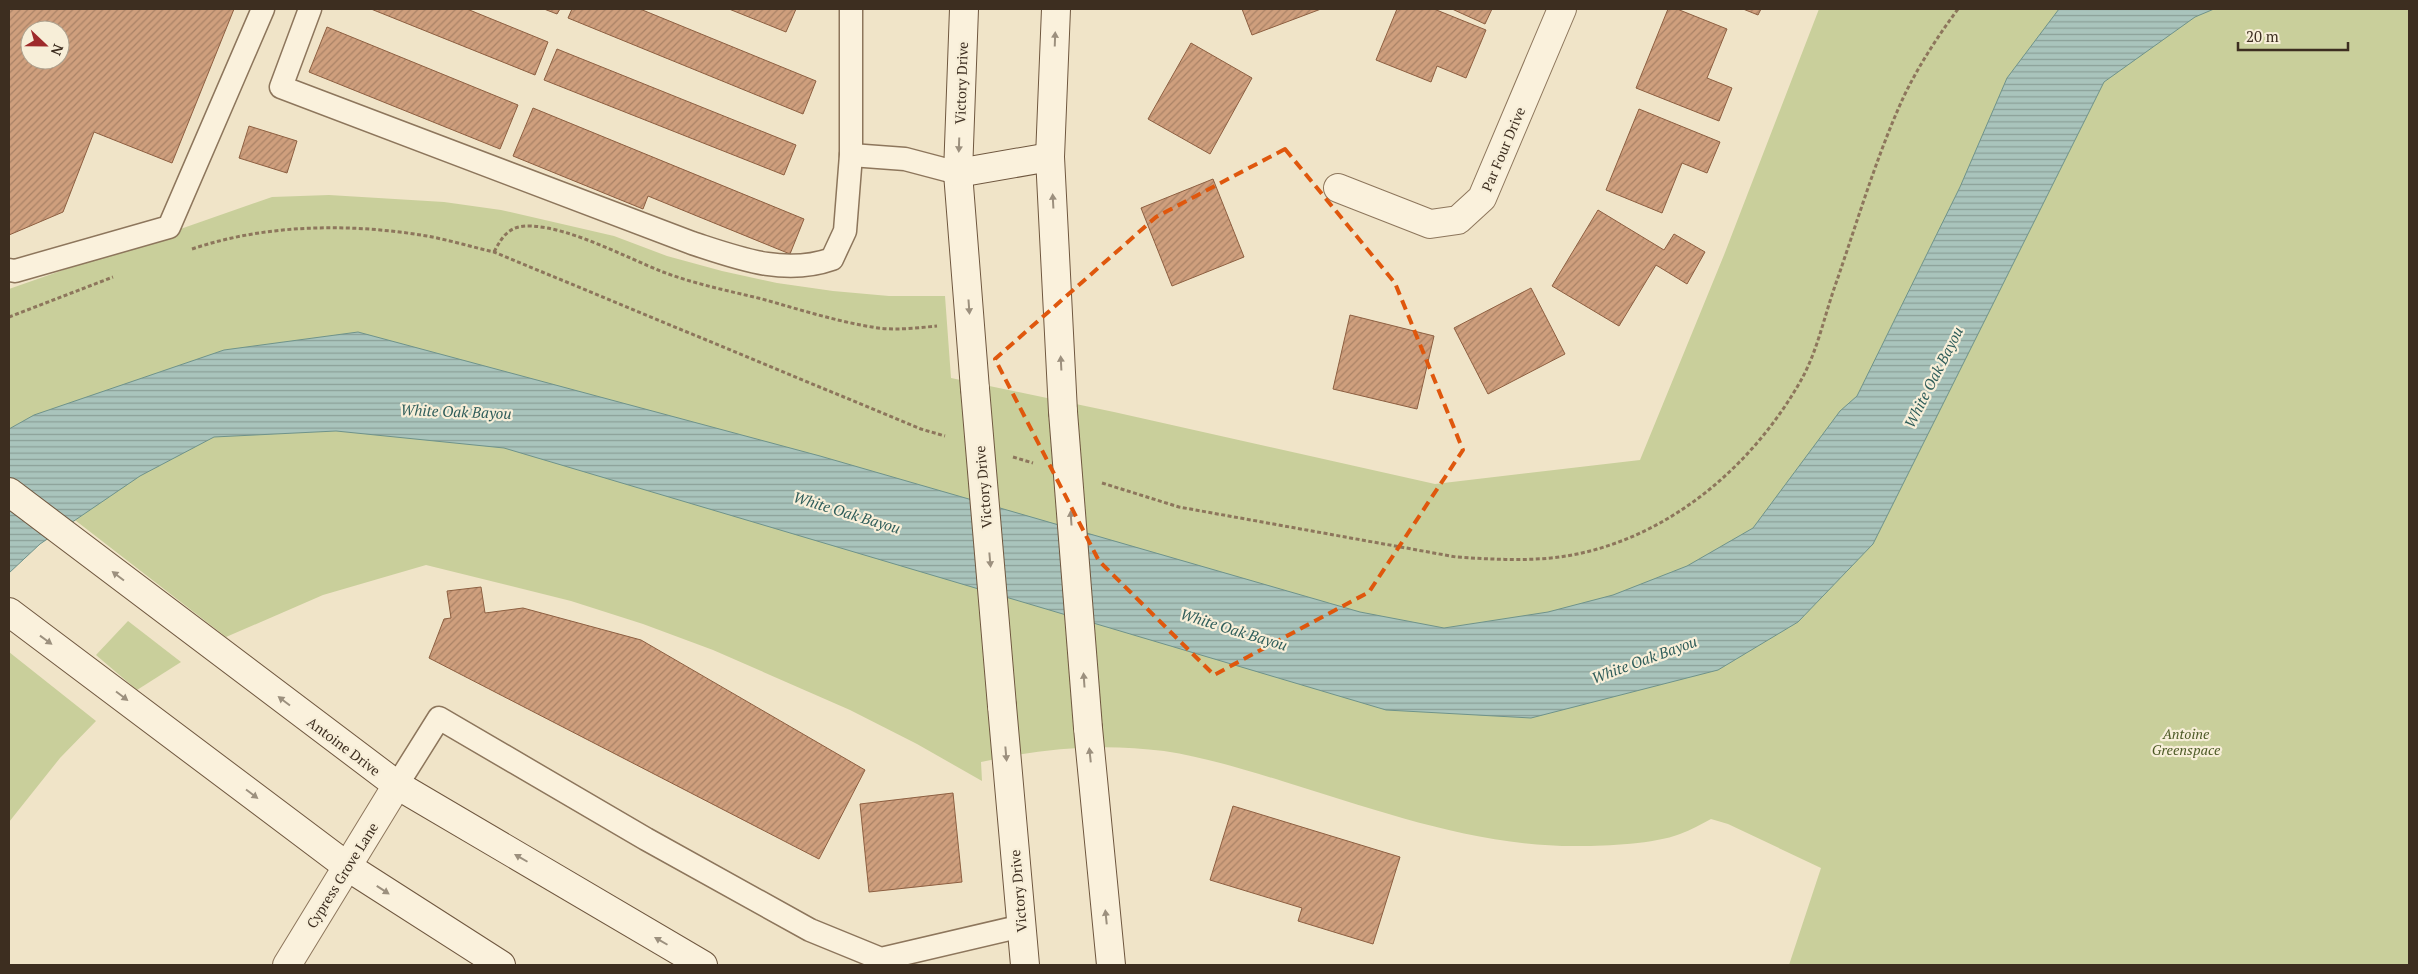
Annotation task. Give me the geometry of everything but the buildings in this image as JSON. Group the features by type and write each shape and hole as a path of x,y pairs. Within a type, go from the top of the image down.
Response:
{"main road":[{"name":"Victory Drive","path":"964,9 958,173 1025,965"},
{"path":"1056,9 1050,157 1063,412 1088,728 1111,965"},
{"name":"Par Four Drive","path":"1338,188 1430,224 1458,220 1482,198 1562,9"},
{"path":"958,173 1050,157"},
{"name":"Antoine Drive","path":"9,492 157,606 397,785 703,965"},
{"path":"9,612 348,867 484,961"},
{"name":"Cypress Grove Lane","path":"287,965 397,785"}],"lane":[{"path":"9,270 15,270 169,227 263,9"},
{"path":"310,9 281,87 621,217 743,259 796,268 814,266 832,260 845,231 851,155 851,9"},
{"path":"851,155 904,159 958,173"},
{"path":"397,785 439,718 646,839 810,930 880,962 1022,926"}],"highlighted area":[{"path":"1285,149 1395,283 1463,450 1369,592 1214,675 1099,561 995,359 1156,217"}],"green space":[{"name":"Antoine Greenspace","path":"1819,9 2409,9 2409,965 1789,965 1821,868 1728,824 1711,819 1680,834 1631,844 1603,846 1541,845 1466,834 1429,825 1209,760 1164,751 1118,747 1049,750 981,762 982,781 917,744 850,710 713,650 643,624 571,601 426,565 323,595 226,637 9,469 9,289 272,197 329,195 444,202 501,210 614,236 667,256 777,283 889,296 945,296 951,378 1114,412 1435,484 1640,460 1724,255"},
{"path":"128,621 181,662 137,690 96,655"},
{"path":"9,652 96,721 60,758 9,822"}],"water":[{"name":"White Oak Bayou","path":"2059,9 2214,9 2195,17 2104,82 1873,544 1798,622 1718,670 1531,718 1386,710 504,448 336,431 214,437 140,476 40,544 9,573 9,429 34,415 224,350 358,332 820,456 1360,612 1444,628 1548,612 1613,595 1687,566 1753,528 1840,411 1857,396 1960,187 2007,78"}]}
